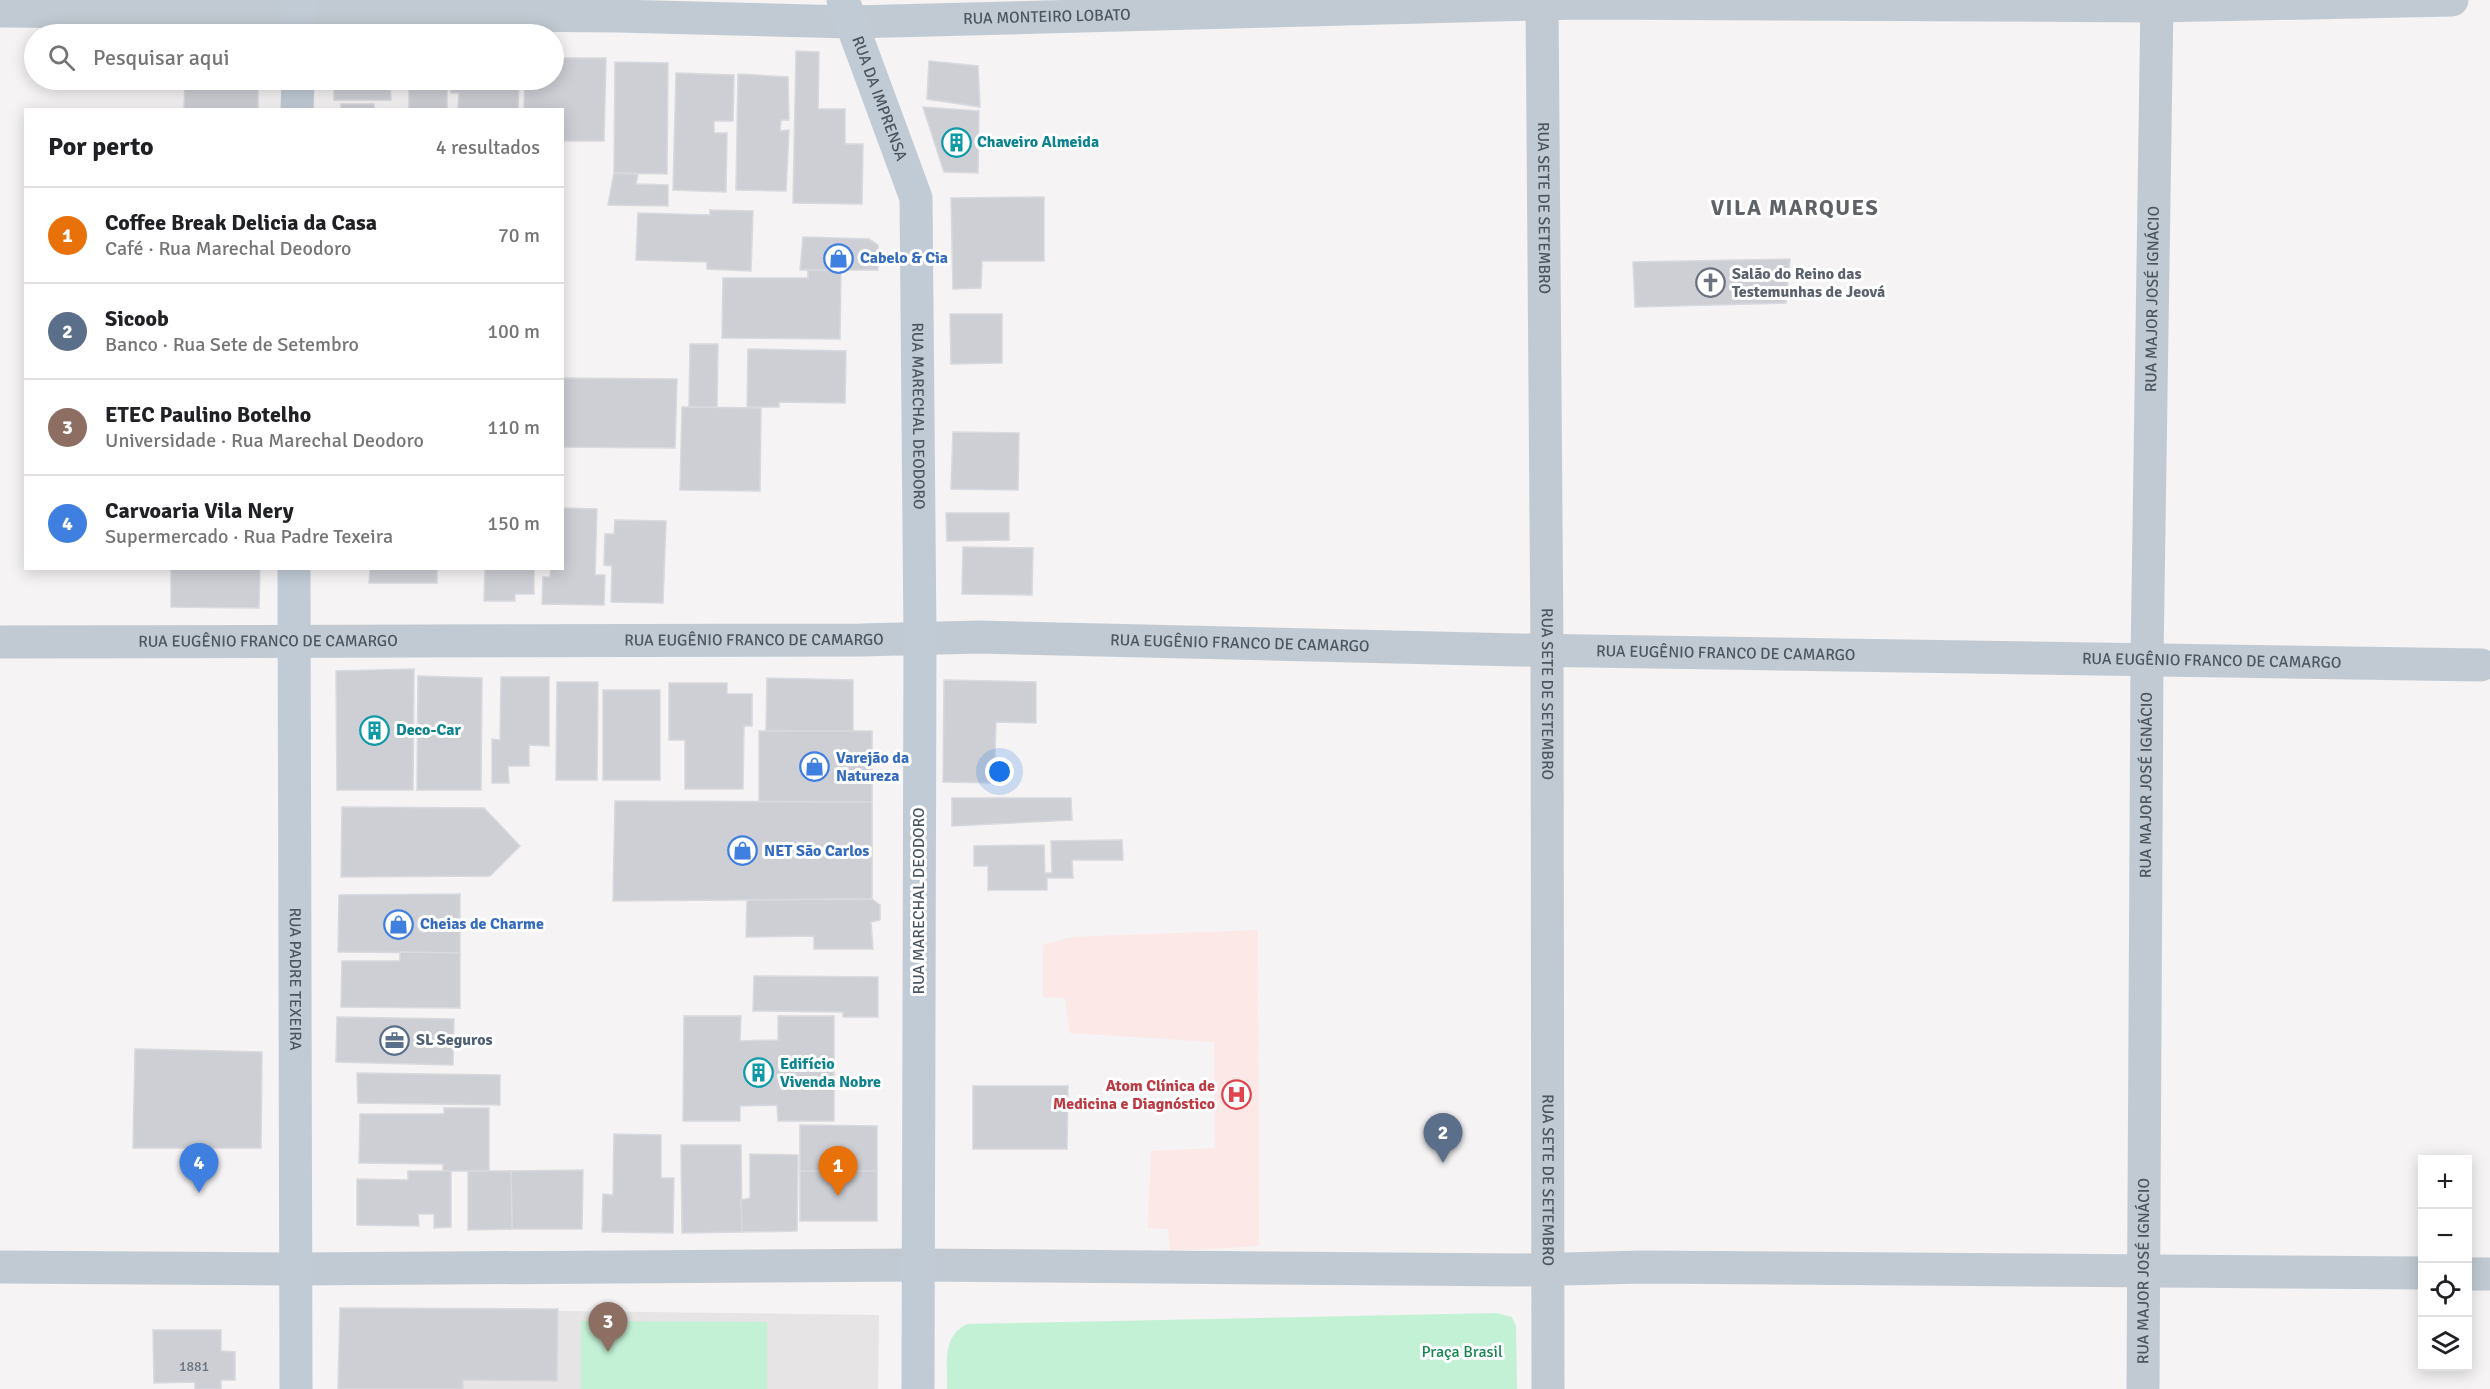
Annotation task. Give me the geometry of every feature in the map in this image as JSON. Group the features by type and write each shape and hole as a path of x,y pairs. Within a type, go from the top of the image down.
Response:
{"main road":[{"name":"RUA DA IMPRENSA","path":"848,11 916,198"},
{"path":"297,108 298,90"},
{"name":"RUA MARECHAL DEODORO","path":"916,198 920,638 918,1389"},
{"name":"RUA PADRE TEXEIRA","path":"294,570 296,1389"}],"street":[{"name":"RUA MONTEIRO LOBATO","path":"0,10 298,16 618,16 1542,2 2157,3 2452,0"},
{"name":"RUA SETE DE SETEMBRO","path":"1542,2 1547,650 1546,1268 1548,1389"},
{"name":"RUA MAJOR JOSÉ IGNÁCIO","path":"2143,1389 2147,660 2157,3"},
{"name":"RUA EUGÊNIO FRANCO DE CAMARGO","path":"0,642 920,638 2481,665"},
{"path":"0,1267 296,1269 918,1265 1522,1270 1642,1267 2418,1274"},
{"path":"2472,1274 2490,1274"}],"shaded area":[{"name":"Atom Clínica de Medicina e Diagnóstico","path":"1258,930 1259,1246 1170,1251 1168,1229 1148,1228 1151,1151 1215,1148 1214,1042 1070,1033 1065,998 1043,997 1043,945 1072,937"},
{"path":"340,1308 879,1315 878,1389 338,1389"}],"green space":[{"name":"Praça Brasil","path":"1496,1313 1512,1317 1516,1326 1517,1389 947,1389 947,1361 950,1344 953,1336 967,1324"},
{"path":"581,1321 767,1322 767,1389 581,1389"}],"building":[{"path":"796,51 819,52 818,109 845,109 845,144 863,144 862,204 793,203"},
{"path":"564,58 606,58 604,141 564,141 564,108 524,108 525,90 564,90"},
{"path":"929,61 978,66 980,107 927,99"},
{"path":"615,62 668,63 667,174 614,173"},
{"path":"676,73 734,75 733,121 714,121 714,133 727,133 726,192 673,190"},
{"path":"738,74 788,77 789,120 781,120 780,131 789,130 786,191 736,190"},
{"path":"185,90 258,90 258,108 184,108"},
{"path":"334,90 390,90 391,100 334,100"},
{"path":"409,90 447,90 447,108 409,108"},
{"path":"451,90 519,90 518,108 458,108 459,93 451,93"},
{"path":"341,104 374,104 374,108 341,108"},
{"name":"Chaveiro Almeida","path":"923,107 979,111 978,173 944,172"},
{"path":"614,173 638,174 636,184 668,185 668,206 608,205"},
{"path":"1044,197 1044,261 982,261 981,288 953,289 951,198"},
{"path":"710,210 753,211 751,271 707,269 707,262 636,260 638,213 710,215"},
{"name":"Cabelo & Cia","path":"803,237 869,239 878,245 878,270 800,270"},
{"name":"Salão do Reino das Testemunhas de Jeová","path":"1790,259 1786,303 1635,307 1633,262"},
{"path":"808,270 841,270 840,339 722,338 723,278 808,278"},
{"path":"950,314 1002,314 1002,363 951,364"},
{"path":"690,344 718,344 717,407 689,407"},
{"path":"748,349 846,351 845,403 779,402 779,407 747,407"},
{"path":"564,378 677,379 675,448 564,447"},
{"path":"682,407 761,408 760,491 680,490"},
{"path":"953,432 1019,433 1018,490 951,489"},
{"path":"564,508 597,509 595,575 605,575 604,605 542,604 543,577 550,577 551,570 564,570"},
{"path":"946,513 1009,513 1009,540 947,541"},
{"path":"615,520 666,521 663,603 611,602 612,566 604,565 605,534 614,534"},
{"path":"963,547 1033,548 1032,595 962,594"},
{"path":"171,570 260,570 259,608 171,607"},
{"path":"370,570 437,570 437,583 369,583"},
{"path":"485,570 534,570 534,594 515,594 515,601 484,601"},
{"name":"Deco-Car","path":"414,669 413,790 337,790 336,671"},
{"path":"418,676 482,678 481,790 417,790"},
{"path":"501,677 549,677 549,746 529,745 529,766 508,766 509,783 492,783 492,739 500,740"},
{"path":"767,678 853,680 853,732 766,731"},
{"path":"944,680 1036,682 1036,723 996,722 994,783 943,782"},
{"path":"557,682 598,682 597,780 556,780"},
{"path":"669,683 727,683 727,694 752,694 752,726 744,726 743,789 685,789 685,740 669,740"},
{"path":"603,690 660,690 660,780 603,780"},
{"name":"Varejão da Natureza","path":"759,731 872,731 872,802 759,803"},
{"path":"952,798 1071,798 1072,820 952,826"},
{"name":"NET São Carlos","path":"615,801 872,802 872,899 613,901"},
{"path":"342,807 484,808 520,846 490,876 341,877"},
{"path":"1122,840 1123,860 1072,860 1073,878 1047,878 1047,890 988,890 988,866 974,866 974,846 1044,845 1045,873 1052,873 1051,841"},
{"name":"Cheias de Charme","path":"460,894 460,953 338,952 339,895"},
{"path":"872,899 880,905 880,920 871,922 873,949 814,949 814,936 746,937 747,900"},
{"path":"400,952 460,953 460,1008 341,1007 342,961 400,961"},
{"path":"754,976 878,977 878,1017 843,1017 843,1012 753,1011"},
{"name":"Edifício Vivenda Nobre","path":"684,1016 741,1016 740,1041 778,1040 778,1016 834,1016 834,1121 778,1121 777,1105 740,1106 740,1121 683,1121"},
{"name":"SL Seguros","path":"337,1017 454,1019 453,1065 336,1062"},
{"path":"135,1049 262,1052 261,1148 133,1148"},
{"path":"357,1073 500,1075 500,1105 358,1103"},
{"path":"973,1086 1068,1086 1067,1149 973,1149"},
{"path":"444,1108 489,1108 489,1171 443,1171 443,1164 359,1163 360,1114 444,1114"},
{"path":"800,1125 877,1126 877,1171 800,1171"},
{"path":"614,1134 661,1135 661,1178 674,1178 673,1233 602,1232 603,1194 613,1195"},
{"path":"681,1145 741,1145 742,1232 682,1233"},
{"path":"750,1154 798,1155 797,1231 742,1232 741,1200 750,1198"},
{"path":"583,1170 582,1229 512,1229 511,1171"},
{"path":"408,1171 451,1171 451,1227 434,1228 434,1214 418,1214 419,1226 357,1225 357,1179 408,1180"},
{"path":"468,1171 511,1171 512,1229 468,1230"},
{"path":"800,1171 877,1171 877,1221 800,1221"},
{"path":"340,1308 558,1309 557,1381 463,1380 463,1389 338,1389"},
{"path":"153,1330 221,1330 221,1351 235,1352 235,1380 221,1380 221,1389 195,1389 195,1382 154,1383"}],"place":[{"name":"Chaveiro Almeida","path":"956,142"},
{"name":"Cabelo & Cia","path":"839,258"},
{"name":"Salão do Reino das Testemunhas de Jeová","path":"1711,283"},
{"name":"Deco-Car","path":"375,730"},
{"name":"Varejão da Natureza","path":"815,767"},
{"name":"NET São Carlos","path":"743,851"},
{"name":"Cheias de Charme","path":"399,924"},
{"name":"SL Seguros","path":"395,1040"},
{"name":"Edifício Vivenda Nobre","path":"759,1073"},
{"name":"Atom Clínica de Medicina e Diagnóstico","path":"1236,1095"},
{"name":"Sicoob","path":"1443,1163"},
{"name":"Carvoaria Vila Nery","path":"199,1193"},
{"name":"Coffee Break Delicia da Casa","path":"838,1196"},
{"name":"ETEC Paulino Botelho","path":"608,1352"}],"district":[{"name":"VILA MARQUES","path":"1795,207"}]}
